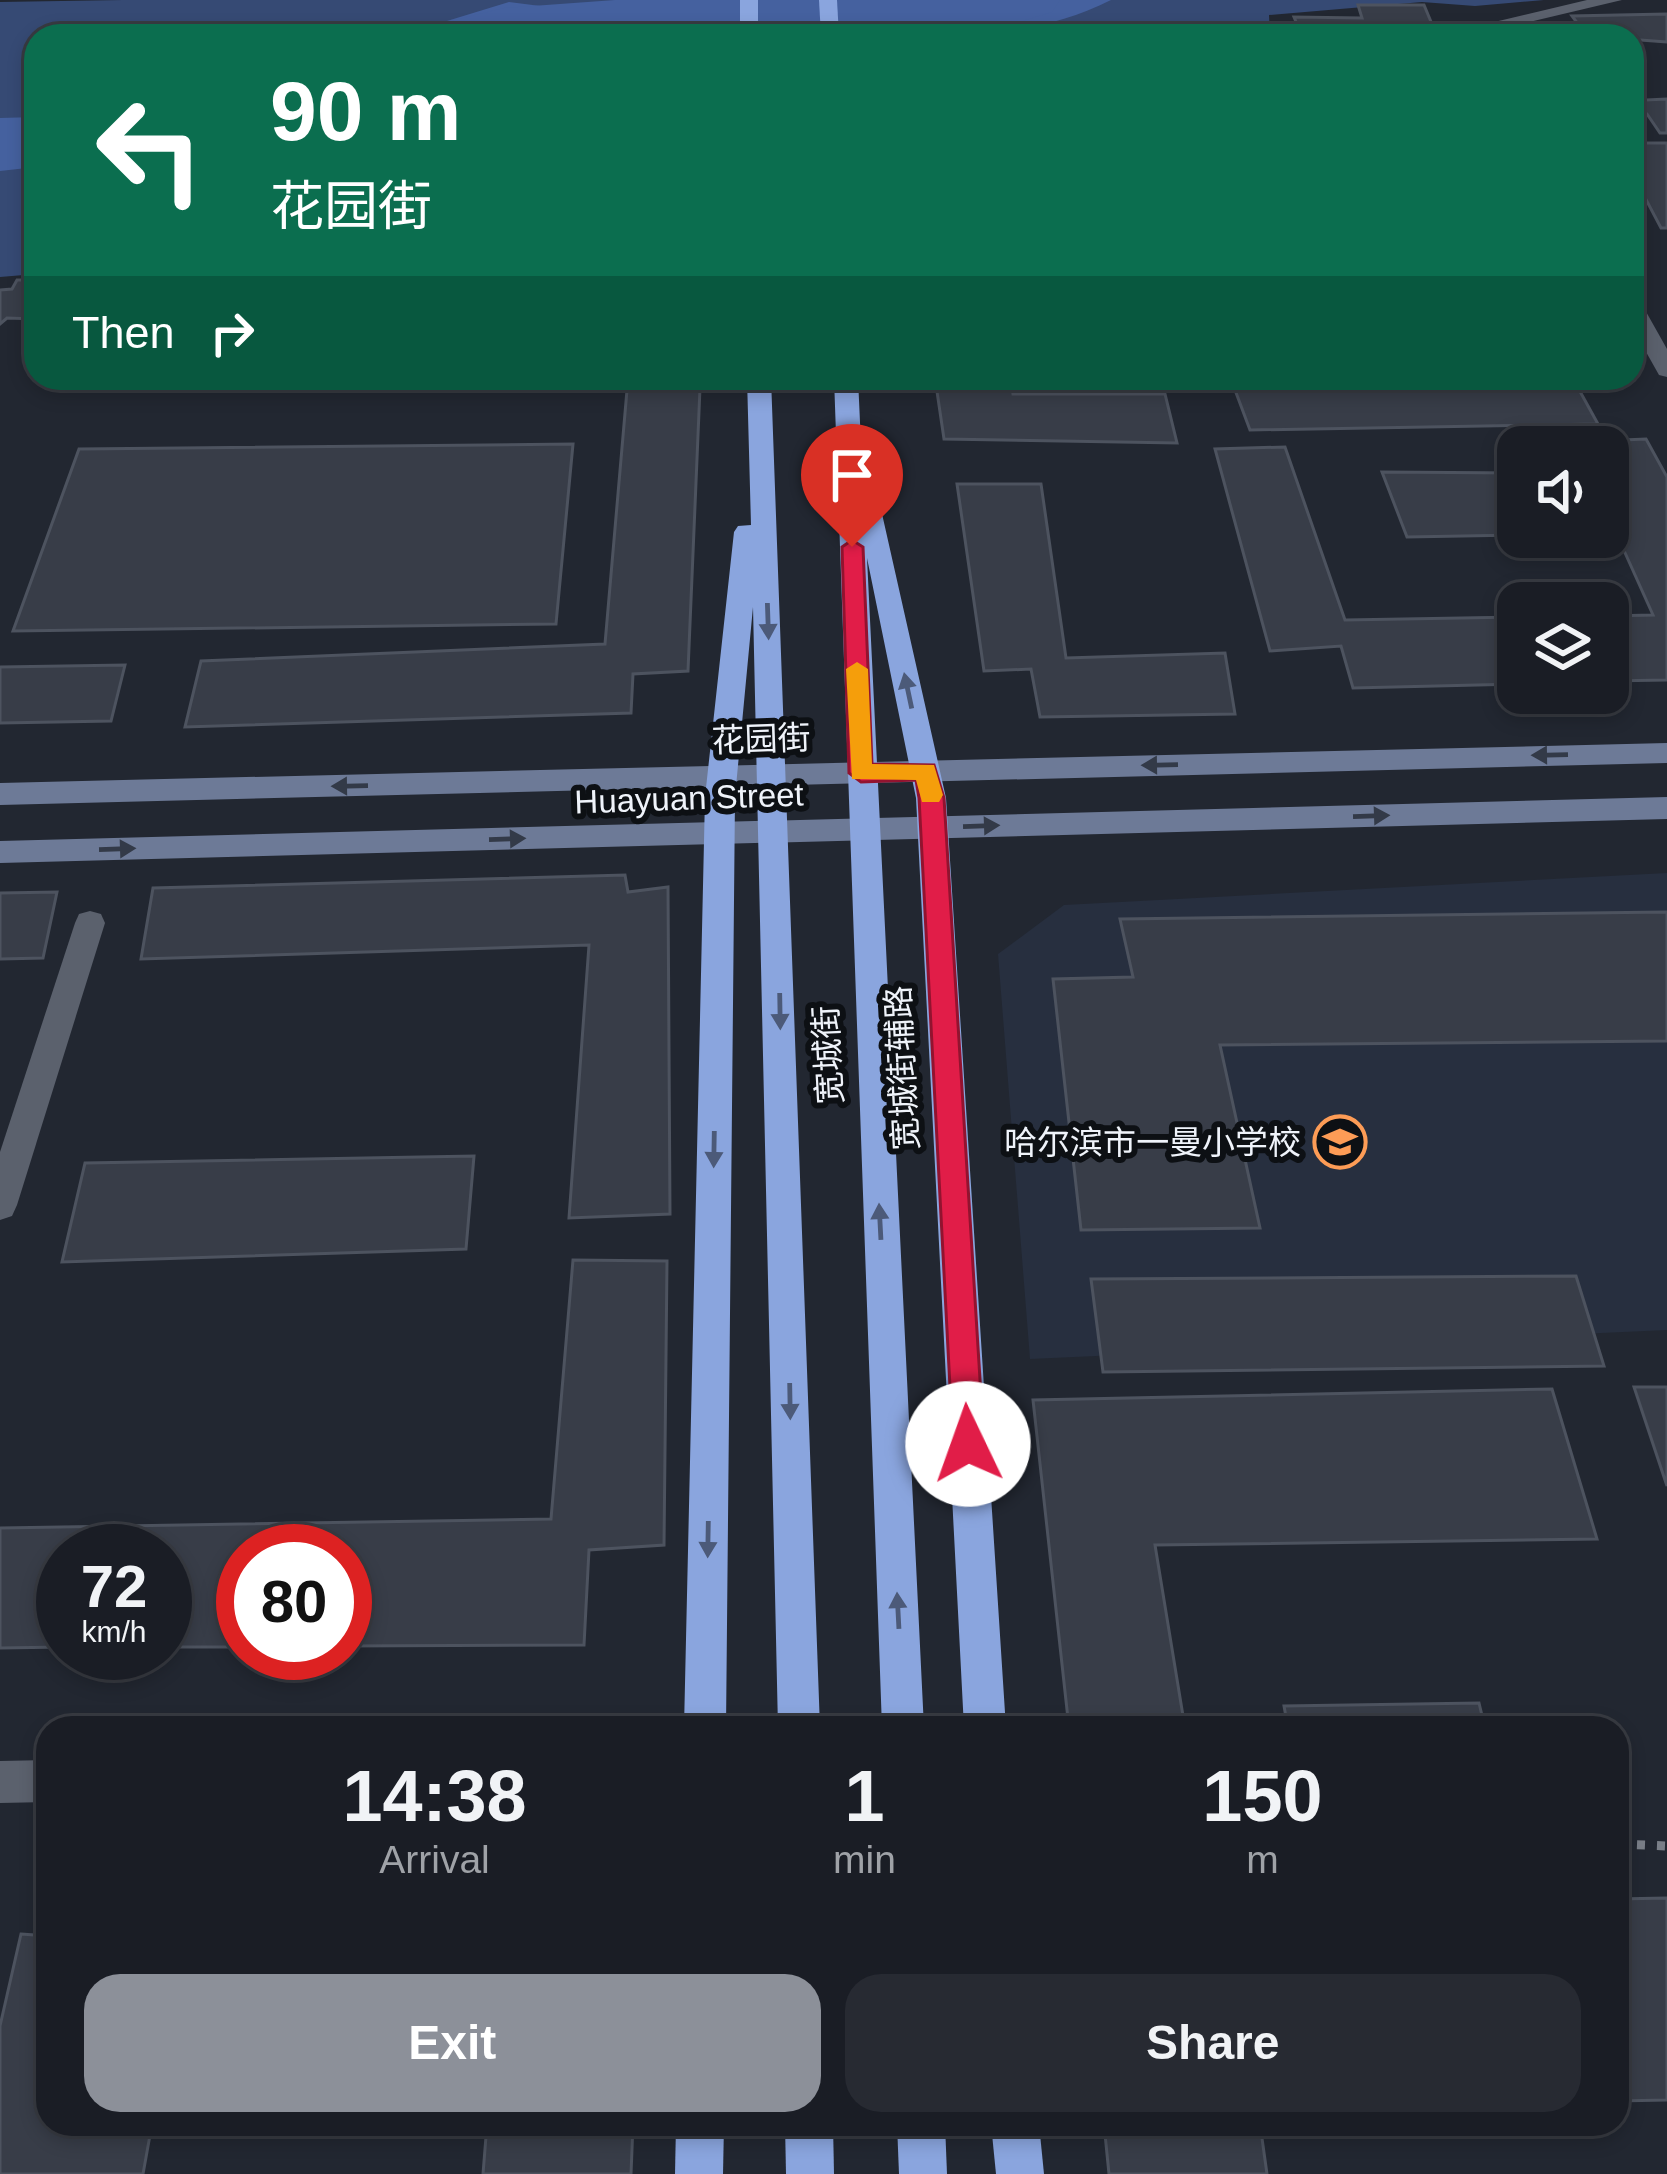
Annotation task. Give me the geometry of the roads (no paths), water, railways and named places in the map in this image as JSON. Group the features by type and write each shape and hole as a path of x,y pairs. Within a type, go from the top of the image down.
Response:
{"highway":[{"name":"宽城街","path":"760,391 799,1716"},
{"path":"705,1716 722,776 760,391"},
{"name":"宽城街","path":"847,394 902,1716"},
{"name":"宽城街辅路","path":"847,394 926,771 933,827 984,1716"},
{"path":"700,2136 700,2174"},
{"path":"808,2136 810,2174"},
{"path":"921,2136 923,2174"},
{"path":"1017,2136 1020,2174"}],"main road":[{"name":"花园街","path":"0,794 1667,752"},
{"name":"Huayuan Street","path":"0,852 1667,808"}],"street":[{"path":"1514,24 1612,0"},
{"path":"1644,328 1667,370"},
{"path":"0,1205 90,923"},
{"path":"0,1782 36,1781"}],"waterway":[{"path":"518,24 615,17 1009,9 1033,0"}],"place":[{"name":"哈尔滨市一曼小学校","path":"1340,1142"}]}
